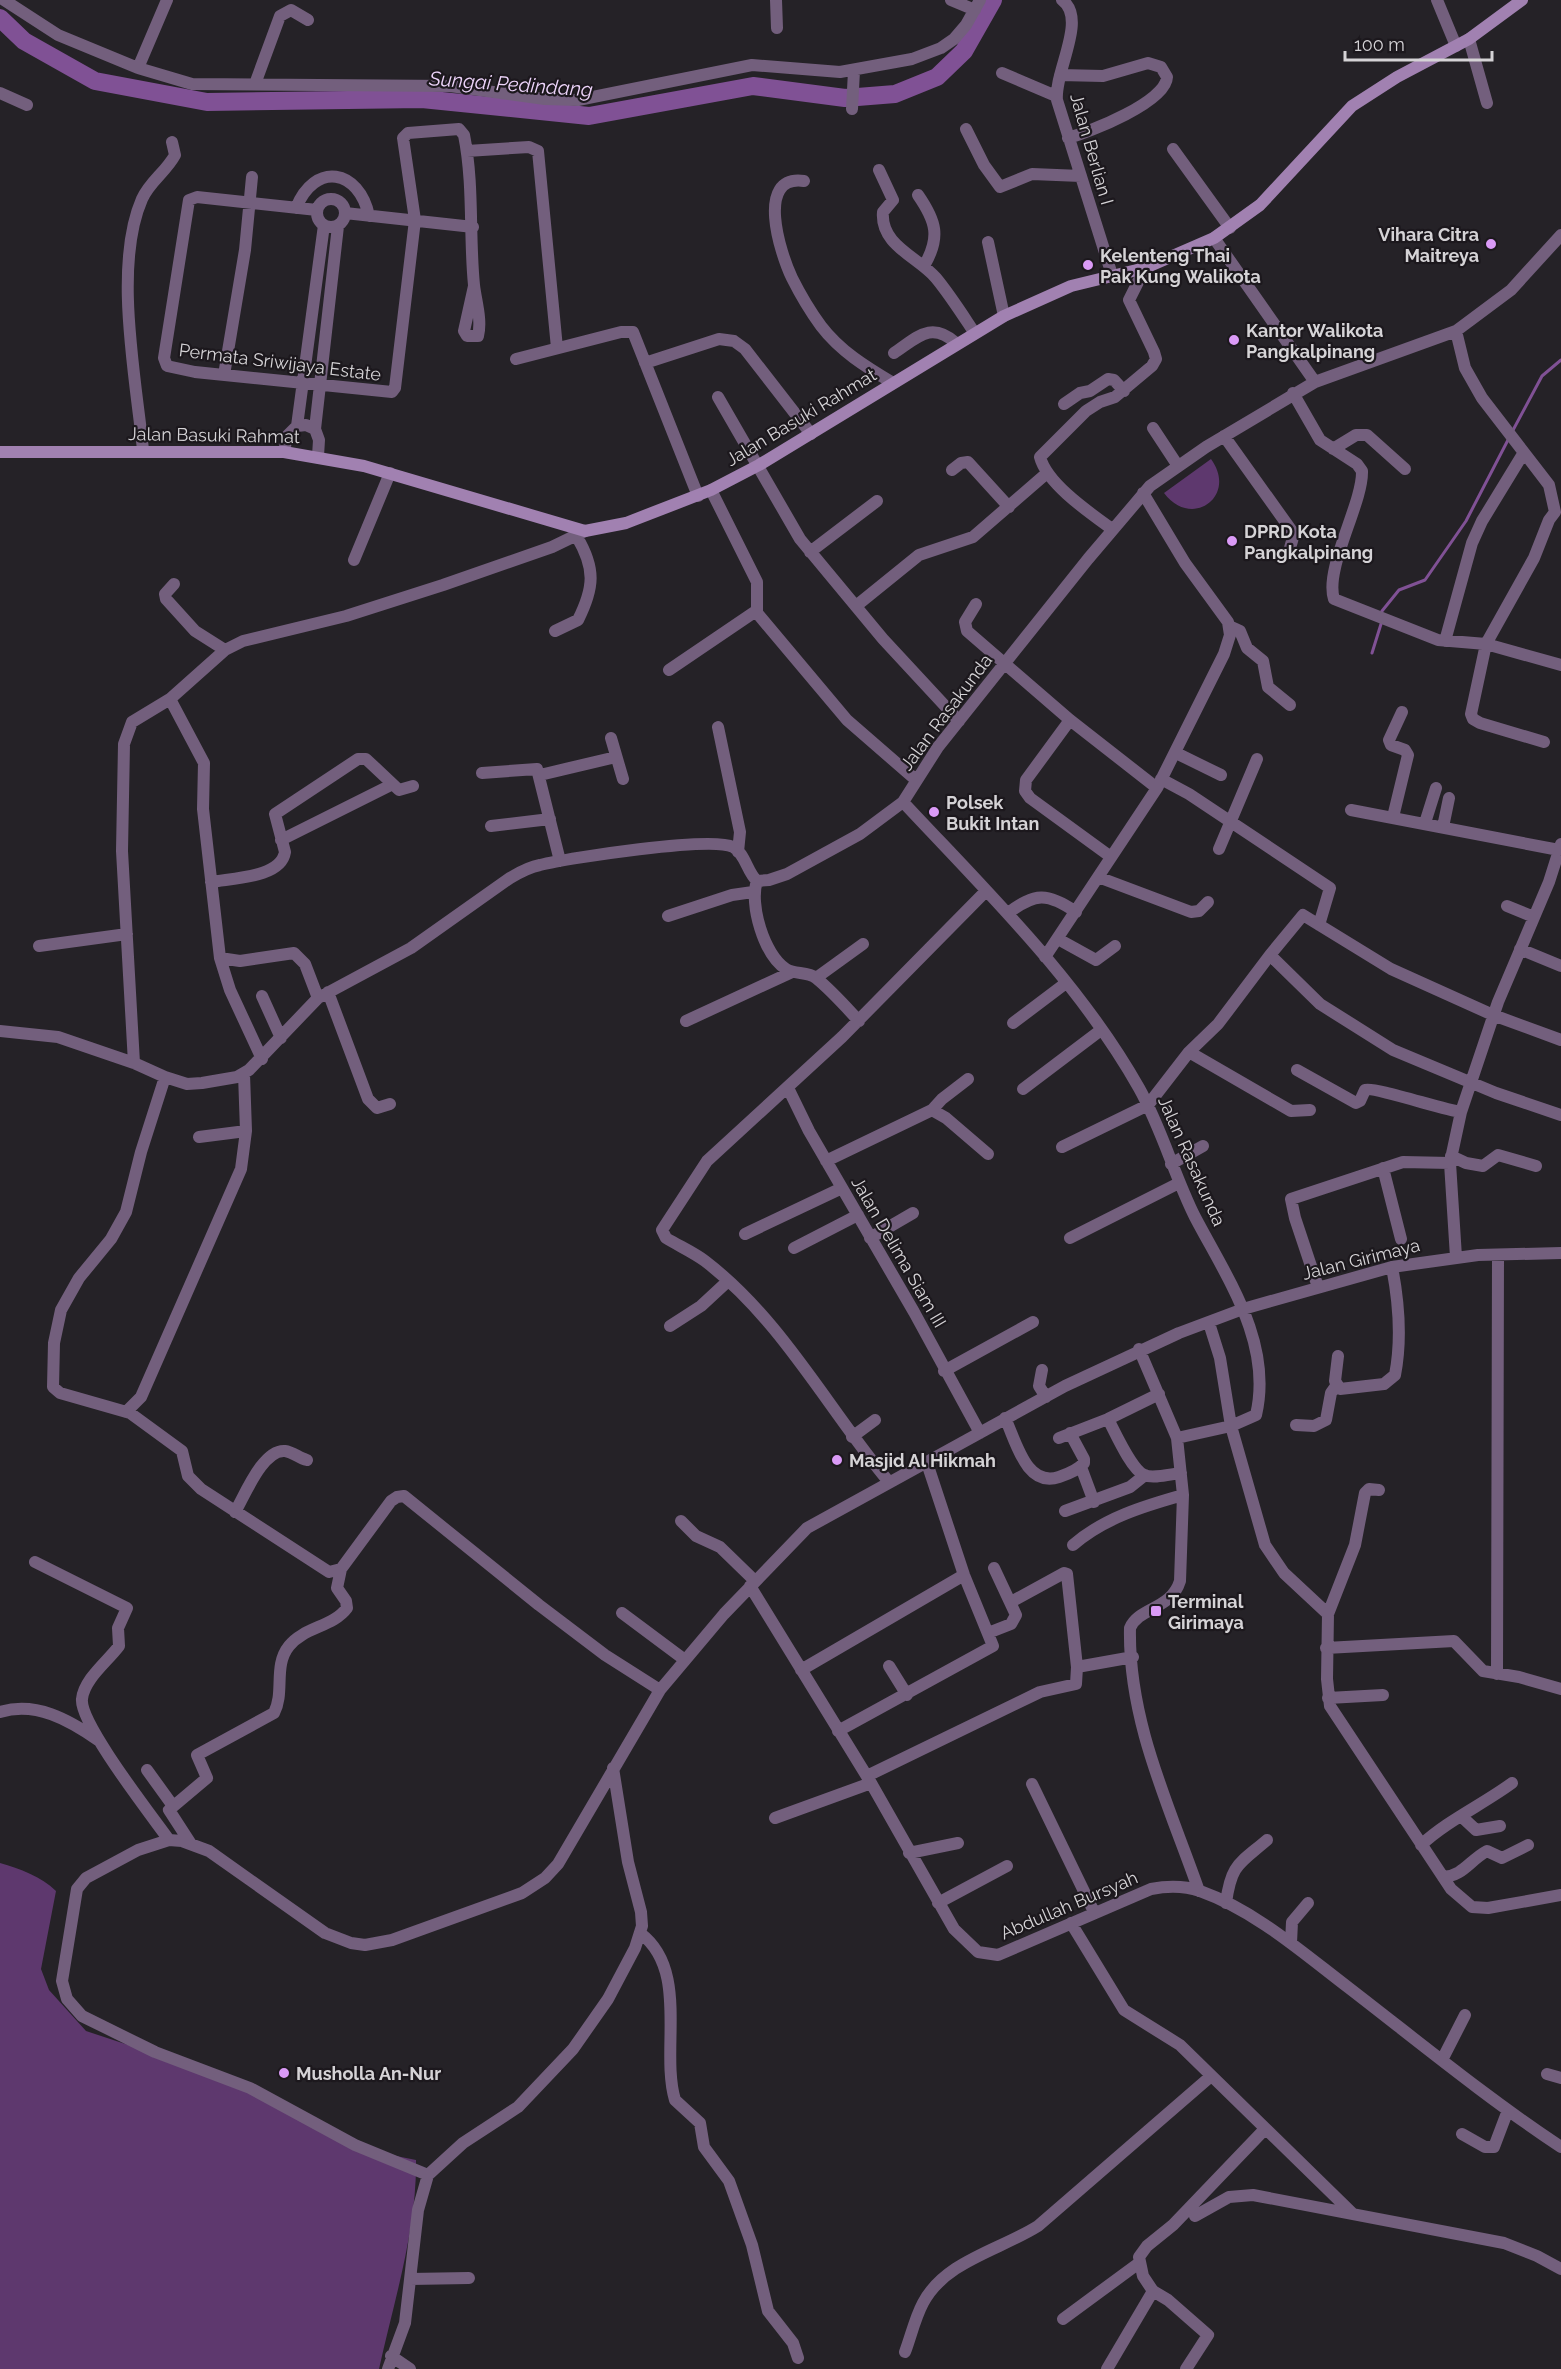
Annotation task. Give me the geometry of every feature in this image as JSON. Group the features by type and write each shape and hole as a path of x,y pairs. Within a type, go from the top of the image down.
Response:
{"street":[{"path":"3,0 58,35 138,69 192,84 450,86 545,99 578,100 752,65 854,71 912,59 941,48 960,33 978,5 951,0"},
{"path":"138,69 167,0"},
{"path":"776,0 777,28"},
{"name":"Jalan Berlian I","path":"1062,0 1070,8 1074,19 1056,96 1112,276"},
{"path":"1437,0 1456,46"},
{"name":"Jalan Basuki Rahmat","path":"0,452 143,450 284,452 318,456 390,473 581,534 626,523 698,496 759,465 974,332 1004,316 1071,286 1145,268 1214,238 1266,199 1352,106 1397,76 1469,39 1522,0"},
{"path":"255,84 280,16 291,10 308,20"},
{"path":"1469,39 1487,103"},
{"path":"1060,75 1103,76 1148,63 1161,67 1167,77 1165,86 1157,93 1116,120 1097,130 1068,138"},
{"path":"852,109 851,84 854,71"},
{"path":"1002,73 1056,96"},
{"path":"0,93 27,105"},
{"name":"Permata Sriwijaya Estate","path":"317,210 197,197 188,202 164,358 169,368 321,386 390,393 393,391 415,220 404,135 459,129 463,132 467,152 473,227 474,286"},
{"path":"966,129 984,165 1000,187 1032,174 1081,176"},
{"path":"143,450 128,291 129,256 141,201 153,181 175,155 172,142"},
{"path":"467,152 529,147 538,151 556,348"},
{"path":"1173,149 1230,228"},
{"path":"879,170 893,200 882,214 888,233 904,252 924,266 944,288 974,332"},
{"path":"296,208 313,183 332,176 348,181 360,192 369,216"},
{"path":"224,375 244,250 252,177"},
{"path":"804,181 793,179 785,183 775,198 779,236 792,278 809,309 834,342 850,356 893,383"},
{"path":"918,195 934,221 934,246 924,266"},
{"path":"338,226 324,225 318,219 317,210 323,201 329,199 340,202 345,213"},
{"path":"345,213 473,227"},
{"path":"318,456 319,440 315,429 338,226 345,213"},
{"path":"297,426 324,225"},
{"name":"Jalan Rasakunda","path":"1231,1426 1255,1417 1260,1395 1260,1365 1244,1310 1179,1183 1148,1105 1126,1066 1066,982 1008,914 903,802 916,780 959,722 1143,493 1178,466 1293,393 1315,382 1456,331 1482,314 1511,290 1561,235"},
{"path":"1214,238 1315,382"},
{"path":"988,242 1004,316"},
{"path":"1112,529 1077,502 1047,472 1040,459 1042,453 1086,411 1124,391 1152,366 1156,359 1129,300 1145,268"},
{"path":"516,359 631,330 698,496"},
{"path":"894,353 922,334 935,331 944,333 956,343"},
{"path":"1456,331 1465,368 1503,428 1549,485 1558,514 1548,520 1534,558 1486,644 1471,714 1473,719 1544,742"},
{"path":"645,363 719,339 734,341 745,349 811,434"},
{"path":"1064,404 1108,379 1114,380 1124,391"},
{"path":"1293,393 1316,435 1360,466 1363,475 1339,558 1333,589 1334,599 1445,641 1486,644 1561,665"},
{"path":"718,397 759,465 790,523 810,552 959,722"},
{"path":"284,452 287,436 297,426 306,425 315,429"},
{"path":"1153,428 1178,466"},
{"path":"1333,449 1356,435 1367,435 1405,469"},
{"path":"1224,436 1298,534 1290,548"},
{"path":"1445,641 1472,543 1482,521 1523,454"},
{"path":"952,470 961,463 968,462 1009,507"},
{"path":"856,606 919,555 966,541 1009,507 1047,472"},
{"path":"354,560 390,473"},
{"path":"711,490 757,582 756,610 767,628 847,720 916,780"},
{"path":"1045,957 1159,783 1224,654 1230,635 1229,626 1185,563 1143,493"},
{"path":"810,552 877,501"},
{"path":"134,1063 122,851 124,744 132,722 170,699 225,650 257,636 346,616 442,585 581,534 592,572 592,585 578,620 555,631"},
{"path":"174,584 165,594 166,599 195,631 225,650"},
{"path":"976,604 965,622 965,628 1070,720 1159,783 1189,794 1229,823 1330,888 1319,925"},
{"path":"669,670 756,610"},
{"path":"1229,626 1240,631 1248,648 1263,661 1268,687 1290,705"},
{"path":"170,699 204,763 203,809 220,958 230,990 262,1059"},
{"path":"1394,818 1408,755 1405,750 1391,745 1389,740 1402,712"},
{"path":"1070,720 1026,780 1025,791 1030,798 1110,857"},
{"path":"718,727 741,832 738,852"},
{"path":"611,738 623,779"},
{"path":"1176,753 1221,775"},
{"path":"540,775 616,757"},
{"path":"211,882 261,872 277,866 284,855 274,818 277,812 358,759 366,759 391,785 402,791 413,786"},
{"path":"1219,849 1257,759"},
{"path":"482,774 534,768 540,775 560,861"},
{"path":"281,840 391,785"},
{"path":"1425,823 1436,788"},
{"path":"1443,827 1449,798"},
{"path":"668,916 787,874 860,834 903,802"},
{"path":"1351,810 1560,847 1549,882 1493,1015 1469,1082 1461,1112 1450,1160 1456,1257"},
{"path":"490,826 550,819"},
{"path":"0,1031 57,1037 134,1063 165,1077 194,1084 244,1074 262,1059 305,1009 323,995 411,948 510,878 528,868 617,852 708,844 728,845 738,852 755,886 760,928 778,961 792,972 809,974 816,978 859,1021"},
{"path":"1098,877 1191,912 1198,911 1208,902"},
{"path":"1549,882 1561,887"},
{"path":"889,1482 852,1437 782,1340 728,1281 703,1260 666,1238 663,1230 707,1161 859,1021 986,891"},
{"path":"1008,914 1026,900 1040,897 1057,900 1076,912"},
{"path":"1507,906 1534,918"},
{"path":"1062,1147 1148,1105 1190,1052 1218,1024 1301,915 1372,960 1493,1015 1561,1040"},
{"path":"39,946 128,934"},
{"path":"1058,939 1096,960 1115,946"},
{"path":"816,978 863,944"},
{"path":"1520,949 1561,966"},
{"path":"220,958 240,961 294,953 305,964 323,995 368,1099 377,1108 390,1104"},
{"path":"1270,956 1320,1004 1393,1050 1469,1082 1561,1115"},
{"path":"686,1021 792,972"},
{"path":"1013,1023 1066,982"},
{"path":"262,996 280,1038"},
{"path":"1023,1089 1101,1029"},
{"path":"1190,1052 1291,1111 1310,1110"},
{"path":"1297,1070 1356,1103 1360,1101 1367,1088 1372,1087 1418,1103 1461,1112"},
{"path":"126,1412 141,1397 242,1169 246,1131 244,1074"},
{"path":"165,1077 141,1152 126,1212 111,1239 69,1294 61,1310 54,1343 51,1384 56,1390 126,1412 180,1448 184,1453 190,1480 320,1567 332,1572 340,1569"},
{"path":"826,1161 932,1110 942,1099 968,1079"},
{"name":"Jalan Delima Siam III","path":"788,1088 826,1161 914,1312 944,1371 980,1433"},
{"path":"932,1110 946,1118 988,1154"},
{"path":"200,1137 246,1131"},
{"path":"1171,1164 1203,1146"},
{"path":"1318,1287 1291,1199 1404,1162 1450,1160 1483,1166 1495,1156 1504,1155 1536,1166"},
{"path":"1383,1168 1401,1239"},
{"path":"1070,1238 1179,1183"},
{"path":"745,1234 842,1188"},
{"path":"870,1238 913,1213"},
{"path":"794,1248 858,1215"},
{"name":"Jalan Girimaya","path":"191,1844 209,1851 325,1933 351,1943 379,1943 522,1893 545,1878 558,1864 660,1690 800,1533 1005,1418 1139,1349 1244,1310 1392,1267 1456,1257 1561,1253"},
{"path":"1497,1674 1498,1255"},
{"path":"1336,1386 1344,1389 1384,1384 1395,1375 1399,1322 1398,1298 1392,1267"},
{"path":"670,1326 701,1306 728,1281"},
{"path":"944,1371 1033,1322"},
{"path":"1209,1323 1220,1358 1231,1426 1259,1527 1270,1554 1284,1573 1328,1614"},
{"path":"1139,1349 1177,1438 1183,1495 1180,1581 1174,1596 1131,1624 1138,1706 1147,1748 1199,1891"},
{"path":"1296,1425 1314,1426 1326,1420 1331,1393 1336,1386 1338,1356"},
{"path":"1042,1370 1040,1386 1046,1397"},
{"path":"1094,1502 1081,1467 1084,1459 1064,1436 1108,1419 1159,1394"},
{"path":"1005,1418 1025,1461 1038,1477 1057,1478 1081,1467"},
{"path":"1108,1419 1134,1466 1145,1475"},
{"path":"852,1437 875,1420"},
{"path":"1177,1438 1231,1426"},
{"path":"235,1512 264,1462 273,1454 287,1452 307,1460"},
{"path":"838,1731 990,1649 993,1644 964,1575 927,1463"},
{"path":"1065,1511 1130,1487 1145,1475 1181,1473"},
{"path":"1379,1490 1369,1489 1365,1493 1355,1545 1328,1614 1326,1648 1328,1698 1333,1711 1421,1845 1464,1903 1472,1907 1488,1908 1561,1895"},
{"path":"1073,1545 1091,1531 1142,1506 1183,1495"},
{"path":"191,1844 169,1810 207,1778 197,1755 274,1713 280,1664 288,1648 299,1637 337,1618 347,1608 347,1603 337,1588 340,1569 397,1497 404,1496 539,1605 605,1655 660,1690"},
{"name":"Abdullah Bursyah","path":"681,1521 696,1536 720,1547 753,1584 801,1670 869,1779 954,1929 973,1949 987,1956 998,1955 1151,1889 1171,1886 1199,1891 1226,1903 1291,1943 1508,2110 1561,2146"},
{"path":"35,1562 127,1608 118,1628 119,1646 90,1682 82,1696 83,1708 101,1743 169,1840"},
{"path":"988,1633 1015,1620 1016,1615 994,1568"},
{"path":"775,1818 869,1779 1040,1692 1076,1684 1077,1666 1067,1574 1064,1573 1011,1602"},
{"path":"801,1670 964,1575"},
{"path":"622,1613 685,1660"},
{"path":"1326,1648 1454,1641 1480,1670 1561,1689"},
{"path":"1077,1666 1133,1657"},
{"path":"889,1666 907,1695"},
{"path":"1328,1698 1383,1695"},
{"path":"0,1712 20,1708 34,1709 72,1722 101,1743"},
{"path":"387,2369 405,2323 418,2210 428,2175 463,2143 518,2107 573,2049 625,1970 640,1933 641,1912 628,1862 613,1768"},
{"path":"147,1770 173,1806"},
{"path":"1421,1845 1438,1829 1512,1783"},
{"path":"1032,1784 1094,1912"},
{"path":"1461,1816 1478,1830 1500,1826"},
{"path":"191,1844 169,1840 138,1850 86,1878 79,1885 62,1970 63,1986 70,2005 101,2028 250,2088 355,2145 428,2175"},
{"path":"1226,1903 1229,1880 1235,1868 1267,1840"},
{"path":"909,1853 958,1843"},
{"path":"1443,1877 1460,1873 1472,1860 1487,1851 1502,1858 1528,1845"},
{"path":"938,1902 1007,1866"},
{"path":"1291,1943 1292,1922 1308,1903"},
{"path":"1071,1923 1122,2008 1180,2045 1210,2077 1352,2213"},
{"path":"640,1933 649,1940 654,1949 670,1989 670,2049 674,2097 700,2123 704,2147 729,2181 752,2245 768,2311 794,2343 798,2358"},
{"path":"1442,2060 1465,2015"},
{"path":"1547,2074 1561,2078"},
{"path":"905,2352 923,2303 937,2284 963,2264 1011,2243 1038,2226 1210,2077"},
{"path":"1462,2134 1485,2147 1494,2146 1508,2110"},
{"path":"1186,2369 1208,2335 1172,2303 1153,2291 1143,2276 1139,2257 1147,2246 1173,2225 1265,2129"},
{"path":"1195,2216 1220,2201 1241,2195 1352,2213 1504,2243 1538,2256 1561,2269"},
{"path":"1063,2319 1139,2263"},
{"path":"410,2279 469,2278"},
{"path":"1107,2369 1153,2291"},
{"path":"391,2356 410,2369"}],"shaded area":[{"path":"1211,459 1218,473 1219,485 1215,496 1208,504 1198,508 1187,508 1175,504 1164,493"},
{"path":"0,1863 37,1877 56,1891 41,1969 49,1990 86,2031 207,2071 352,2147 416,2160 409,2239 379,2369 0,2369"}],"waterway":[{"name":"Sungai Pedindang","path":"0,18 24,41 95,81 207,102 422,99 589,116 753,86 845,98 895,94 937,77 964,51 993,0"},
{"path":"1512,432 1542,376 1561,360"},
{"path":"1382,611 1399,590 1425,580 1466,521 1509,438"},
{"path":"1372,653 1381,624"}],"place":[{"name":"Vihara Citra Maitreya","path":"1491,244"},
{"name":"Kelenteng Thai Pak Kung Walikota","path":"1088,265"},
{"name":"Kantor Walikota Pangkalpinang","path":"1234,340"},
{"name":"DPRD Kota Pangkalpinang","path":"1232,541"},
{"name":"Polsek Bukit Intan","path":"934,812"},
{"name":"Masjid Al Hikmah","path":"837,1460"},
{"name":"Terminal Girimaya","path":"1156,1611"},
{"name":"Musholla An-Nur","path":"284,2073"}]}
